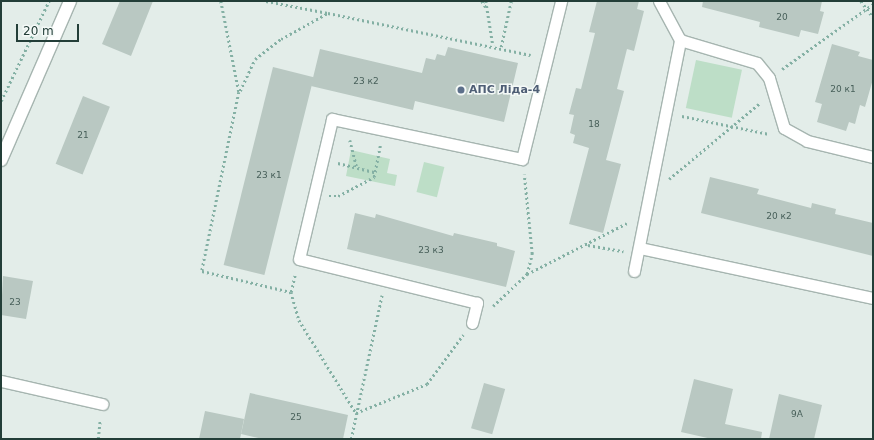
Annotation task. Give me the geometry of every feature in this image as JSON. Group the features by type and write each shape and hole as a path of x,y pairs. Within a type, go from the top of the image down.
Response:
{"main road":[{"path":"1,160 70,1"}],"lane":[{"path":"472,323 477,303 299,259 332,119 522,159 561,1"},
{"path":"634,271 647,212 680,40 659,1"},
{"path":"680,40 757,63 769,78 784,128 807,141 873,157"},
{"path":"639,251 873,298"},
{"path":"1,381 102,404"}],"path":[{"path":"1,102 50,1"},
{"path":"221,1 239,92"},
{"path":"266,1 493,45 547,58"},
{"path":"482,1 488,10"},
{"path":"486,1 493,45"},
{"path":"501,47 511,1"},
{"path":"861,1 873,17"},
{"path":"291,292 202,271 239,92 255,59 281,39 328,13"},
{"path":"666,113 732,128"},
{"path":"346,122 357,168"},
{"path":"314,196 338,196 374,177 384,130"},
{"path":"322,159 375,172"},
{"path":"522,159 532,254 527,274"},
{"path":"477,303 495,307 527,274 588,245 647,212"},
{"path":"588,245 639,251"},
{"path":"299,259 291,292 299,320 356,413"},
{"path":"351,439 385,281"},
{"path":"356,413 427,384 472,323"}],"green space":[{"path":"696,60 742,70 732,118 686,108"},
{"path":"351,150 390,159 387,173 397,175 395,186 346,176"},
{"path":"424,162 444,167 437,197 417,192"}],"building":[{"path":"120,1 153,1 131,56 102,44"},
{"path":"597,1 639,1 637,9 644,11 634,51 627,49 617,89 624,91 606,160 621,164 603,233 569,224 589,148 573,143 575,135 570,133 574,115 569,114 576,88 581,89 595,33 589,32"},
{"path":"703,1 822,1 820,11 824,12 818,34 801,30 799,37 759,27 760,22 702,7"},
{"path":"832,44 860,52 858,56 873,60 873,79 865,107 860,105 855,124 849,122 846,131 817,122 822,104 815,102"},
{"path":"448,47 518,63 504,122 415,101 413,110 311,86 320,49 422,73 426,58 435,60 437,54 445,56"},
{"path":"273,67 314,77 264,275 224,265"},
{"path":"83,96 110,107 83,175 56,164"},
{"path":"710,177 759,189 757,194 811,208 812,203 836,209 835,214 873,223 873,256 701,213"},
{"path":"355,213 375,218 376,214 453,236 454,233 497,243 497,246 515,251 506,287 347,249"},
{"path":"3,276 33,281 26,319 1,315"},
{"path":"694,379 733,389 725,424 762,432 761,439 712,439 681,432"},
{"path":"484,383 505,389 492,434 471,428"},
{"path":"250,393 348,415 343,439 263,439 241,434"},
{"path":"779,394 822,405 814,439 769,439"},
{"path":"205,411 244,419 240,439 199,439"}],"place":[{"name":"АПС Ліда-4","path":"461,90"}]}
